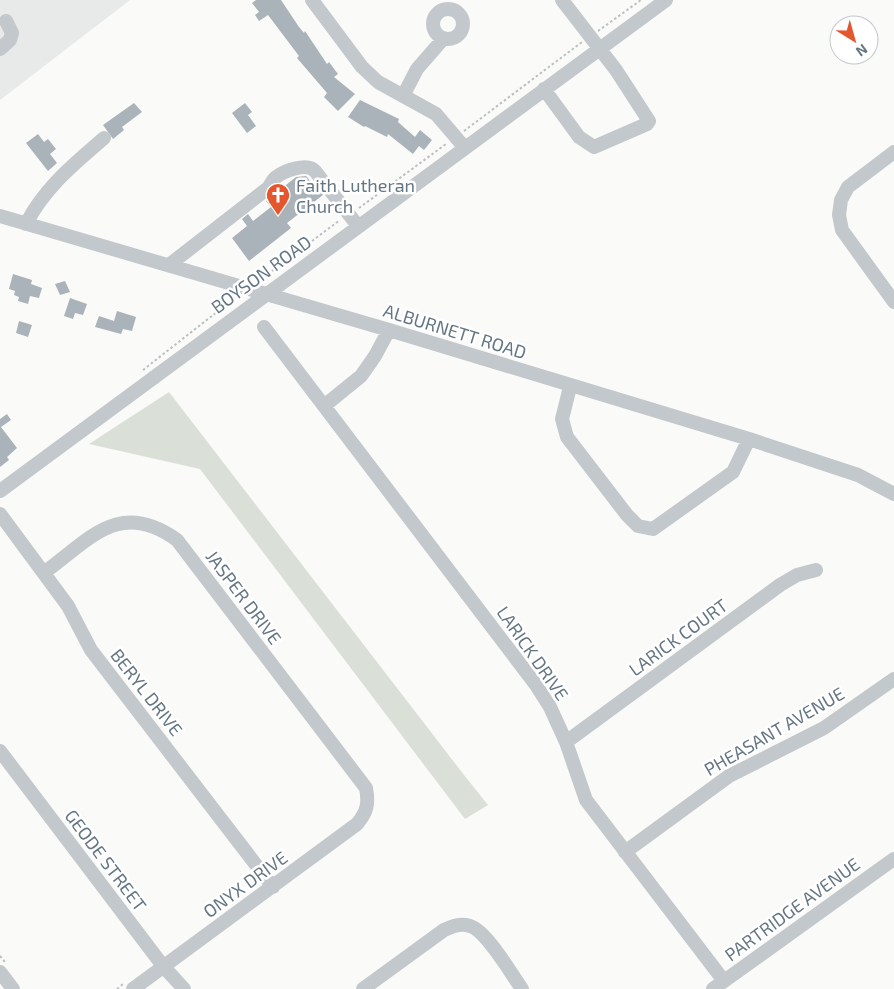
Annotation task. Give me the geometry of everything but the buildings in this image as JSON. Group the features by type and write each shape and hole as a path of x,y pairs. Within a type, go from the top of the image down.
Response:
{"street":[{"path":"312,0 362,67 378,82 436,114 450,127 465,148"},
{"path":"544,89 579,137 594,147 648,124 649,118 562,0"},
{"name":"BOYSON ROAD","path":"0,491 266,293 666,0"},
{"path":"0,49 10,40 12,33 6,22"},
{"path":"403,96 417,69 444,38"},
{"path":"26,224 33,210 63,172 104,138"},
{"path":"894,152 848,187 841,200 839,215 842,230 894,302"},
{"path":"169,265 268,188 275,178 304,166 315,170 358,226"},
{"name":"ALBURNETT ROAD","path":"0,216 266,293 570,387 749,439 858,475 894,494"},
{"name":"LARICK DRIVE","path":"264,327 536,685 550,707 566,742 586,800 625,852 718,985"},
{"path":"324,406 361,376 375,356 389,330"},
{"path":"570,387 562,418 568,437 627,515 638,526 653,529 734,472 749,439"},
{"name":"BERYL DRIVE","path":"0,514 45,572 68,606 91,650 273,886"},
{"name":"JASPER DRIVE","path":"45,572 104,528 126,522 144,522 161,529 177,540 366,788 368,800"},
{"name":"LARICK COURT","path":"566,742 780,585 797,575 816,570"},
{"name":"PHEASANT AVENUE","path":"625,852 729,776 824,728 894,679"},
{"name":"GEODE STREET","path":"0,751 163,966 184,989"},
{"name":"ONYX DRIVE","path":"131,984 163,966 357,824 366,814 368,800"},
{"name":"PARTRIDGE AVENUE","path":"718,985 894,859"},
{"path":"363,989 444,930 459,924 473,926 483,936 522,989"},
{"path":"0,972 13,989"}],"path":[{"path":"599,30 641,0"},
{"path":"461,133 583,42"},
{"path":"117,989 131,984"}],"shaded area":[{"path":"0,0 130,0 0,100"},
{"path":"169,392 488,805 465,819 200,469 89,444"}],"place":[{"name":"Faith Lutheran Church","path":"278,216"}]}
